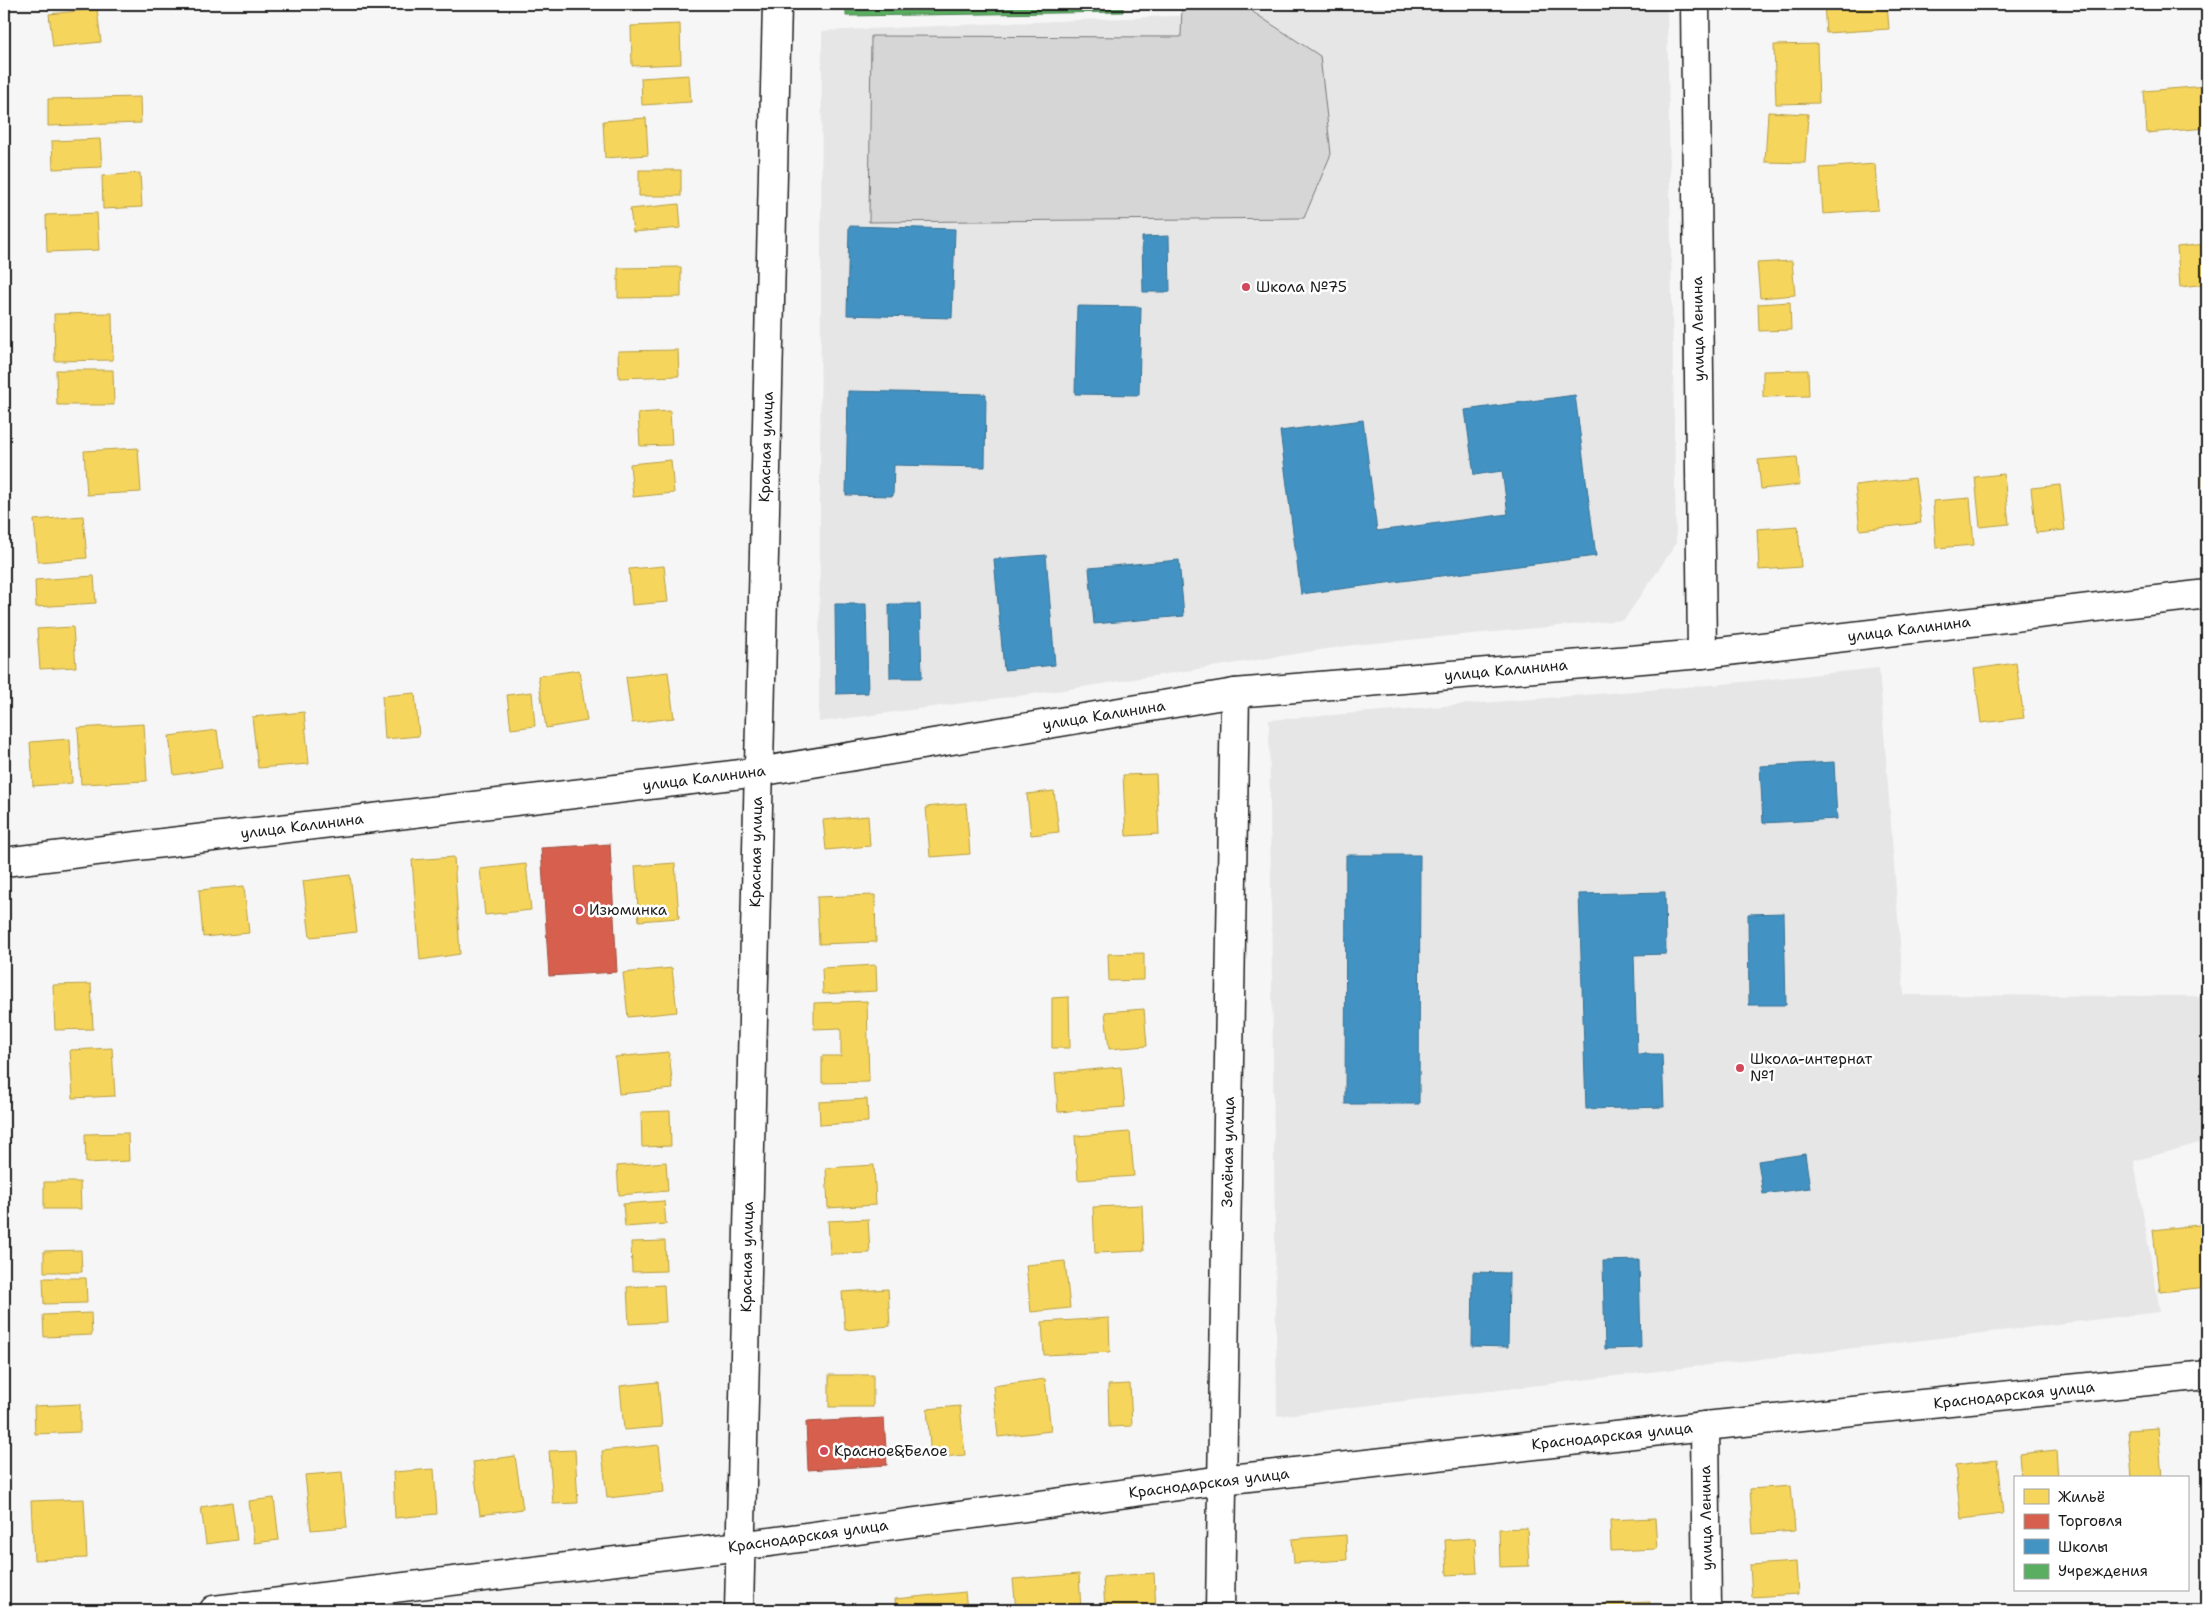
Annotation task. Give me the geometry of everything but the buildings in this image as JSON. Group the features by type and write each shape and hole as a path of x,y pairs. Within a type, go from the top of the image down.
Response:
{"street":[{"name":"Красная улица","path":"739,1610 777,4"},
{"name":"улица Ленина","path":"1694,4 1702,654"},
{"name":"улица Калинина","path":"4,862 758,772 1235,693 1702,654 2207,594"},
{"name":"Зелёная улица","path":"1220,1610 1235,693"},
{"name":"Краснодарская улица","path":"214,1610 740,1546 1222,1480 1705,1426 2207,1375"},
{"name":"улица Ленина","path":"1705,1426 1707,1610"}],"shaded area":[{"path":"1182,4 1252,4 1253,12 1320,56 1331,154 1304,218 869,222 871,36 1181,37"},
{"name":"Школа №75","path":"1452,4 1667,4 1676,544 1624,620 1353,645 1063,690 819,722 822,31"},
{"name":"Школа-интернат №1","path":"1879,668 1904,995 2207,996 2207,1141 2134,1161 2160,1312 1277,1416 1269,720 1722,684"}],"place":[{"name":"Школа №75","path":"1246,287"},
{"name":"Изюминка","path":"579,910"},
{"name":"Школа-интернат №1","path":"1740,1068"},
{"name":"Красное&Белое","path":"824,1451"}]}
